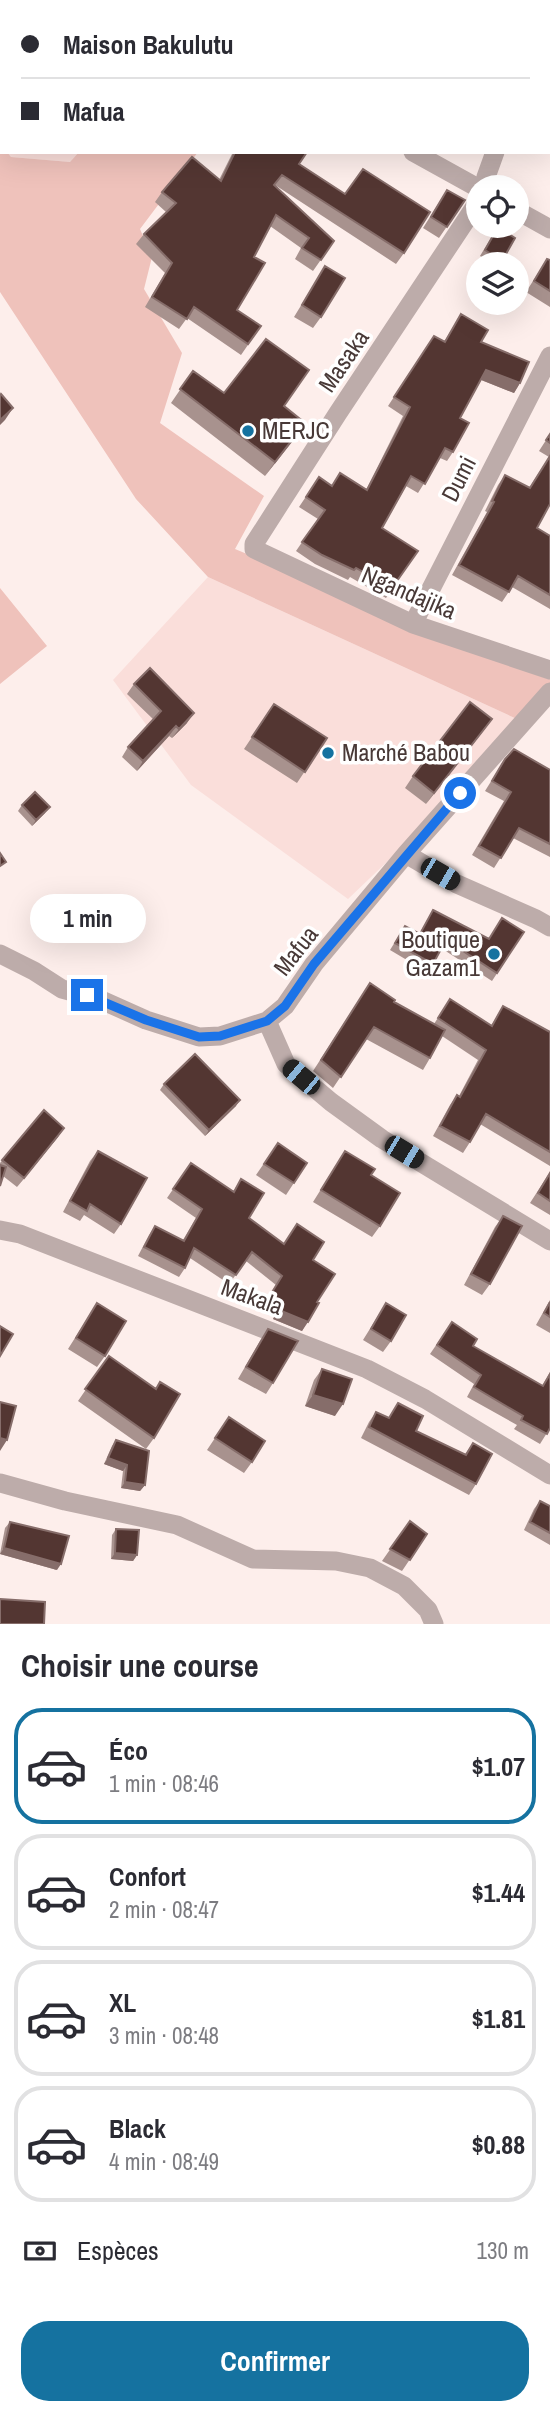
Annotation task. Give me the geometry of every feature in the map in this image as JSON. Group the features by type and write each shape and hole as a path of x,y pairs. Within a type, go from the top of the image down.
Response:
{"street":[{"path":"417,154 466,181"},
{"path":"487,175 494,154"},
{"path":"529,217 550,229"},
{"name":"Masaka","path":"254,548 254,544 338,413 466,220"},
{"name":"Dumi","path":"413,624 550,356"},
{"name":"Ngandajika","path":"254,548 413,624 550,670"},
{"name":"Mafua","path":"0,954 62,989 99,999 146,1020 199,1037 220,1036 267,1021 285,1006 314,964 406,854 550,692"},
{"path":"406,854 457,884 550,927"},
{"path":"267,1021 286,1064 331,1102 382,1139 550,1241"},
{"name":"Makala","path":"0,1230 20,1234 367,1369 425,1399 550,1475"},
{"path":"0,1483 65,1501 177,1525 253,1559 336,1561 370,1568 404,1586 428,1610 434,1624"}],"shaded area":[{"path":"0,154 70,162 77,154 196,154 140,229 152,257 144,289 182,353 160,423 264,496 235,549 413,624 550,670 550,690 519,720 208,577 136,499 0,292"},
{"path":"9,154 77,154 70,162 11,157"},
{"name":"Marché Babou","path":"208,577 519,720 413,837 348,899 191,785 113,680"},
{"path":"0,588 47,646 0,684"}],"building":[{"path":"234,154 306,154 299,164 345,194 363,169 430,212 404,253 282,175 274,185 334,241 321,260 302,248 309,238 276,215 254,257 265,263 237,310 261,326 248,344 194,307 187,319 152,297 172,263 144,234 176,203 162,192 192,157 221,181"},
{"path":"447,190 465,200 447,227 431,217"},
{"path":"492,238 515,238 507,252 485,250"},
{"path":"547,259 550,260 550,291 534,281"},
{"path":"325,266 345,278 321,317 302,305"},
{"path":"461,314 488,330 481,342 529,362 520,383 486,370 460,418 469,423 453,452 445,448 425,484 411,476 382,528 418,551 392,588 356,568 354,570 322,555 302,542 325,510 306,497 319,477 332,486 340,473 367,490 410,407 394,397 434,336 445,342"},
{"path":"266,339 309,370 284,406 305,423 275,462 180,389 193,371 224,393"},
{"path":"1,394 13,408 0,420 0,396"},
{"path":"550,456 550,504 537,528 550,536 550,595 518,576 509,592 459,565 494,502 492,501 505,475 530,488"},
{"path":"150,668 194,713 179,729 176,726 143,761 128,747 161,711 134,684"},
{"path":"470,702 492,719 434,793 413,776"},
{"path":"274,704 327,738 305,772 252,737"},
{"path":"514,749 550,770 550,844 519,828 501,858 479,846 511,792 492,781"},
{"path":"35,792 50,807 36,820 22,805"},
{"path":"0,853 6,862 0,866"},
{"path":"433,910 489,939 502,918 524,932 497,973 446,940 433,964 395,943 405,926 420,934"},
{"path":"370,983 395,1000 394,1002 445,1030 430,1058 374,1027 341,1077 321,1060"},
{"path":"450,999 492,1026 503,1006 550,1032 550,1152 486,1114 470,1142 440,1126 486,1050 438,1018"},
{"path":"195,1054 240,1100 209,1130 164,1084"},
{"path":"44,1110 64,1128 24,1178 2,1160"},
{"path":"278,1143 307,1163 294,1183 264,1164"},
{"path":"98,1151 147,1178 121,1224 90,1204 87,1211 70,1201"},
{"path":"345,1151 375,1169 371,1175 400,1193 380,1226 321,1190"},
{"path":"191,1163 234,1192 241,1179 264,1193 249,1218 284,1244 297,1224 324,1242 313,1260 335,1274 308,1322 279,1310 282,1304 269,1297 282,1276 252,1252 236,1275 194,1248 185,1268 144,1247 155,1226 184,1241 202,1209 173,1189"},
{"path":"0,1165 6,1167 0,1186"},
{"path":"550,1173 550,1201 538,1193"},
{"path":"503,1216 522,1226 490,1284 471,1274"},
{"path":"550,1302 550,1317 544,1313"},
{"path":"97,1303 126,1321 105,1356 76,1338"},
{"path":"386,1303 406,1315 391,1341 371,1329"},
{"path":"452,1322 477,1339 473,1346 543,1386 550,1374 550,1428 547,1434 521,1420 523,1416 474,1387 481,1375 437,1345"},
{"path":"0,1326 13,1334 0,1356"},
{"path":"268,1329 298,1341 273,1383 246,1367"},
{"path":"109,1356 156,1389 160,1382 180,1394 154,1438 85,1389"},
{"path":"322,1369 352,1379 343,1404 313,1395"},
{"path":"0,1402 16,1406 7,1440 0,1438"},
{"path":"398,1403 423,1416 416,1431 466,1455 473,1443 492,1454 476,1484 369,1427 376,1412 389,1418"},
{"path":"229,1417 265,1441 252,1462 215,1438"},
{"path":"116,1440 149,1451 145,1485 125,1482 127,1465 108,1458"},
{"path":"540,1501 550,1506 550,1533 530,1522"},
{"path":"410,1521 427,1534 410,1560 390,1549"},
{"path":"10,1522 69,1536 61,1564 4,1548"},
{"path":"116,1529 139,1530 137,1555 115,1553"},
{"path":"0,1599 45,1602 44,1624 0,1624"}],"place":[{"name":"MERJC","path":"248,431"},
{"name":"Marché Babou","path":"328,753"},
{"name":"Boutique Gazam1","path":"494,954"}],"route":[{"path":"87,995 146,1020 199,1037 220,1036 267,1021 285,1006 314,964 460,793"}]}
